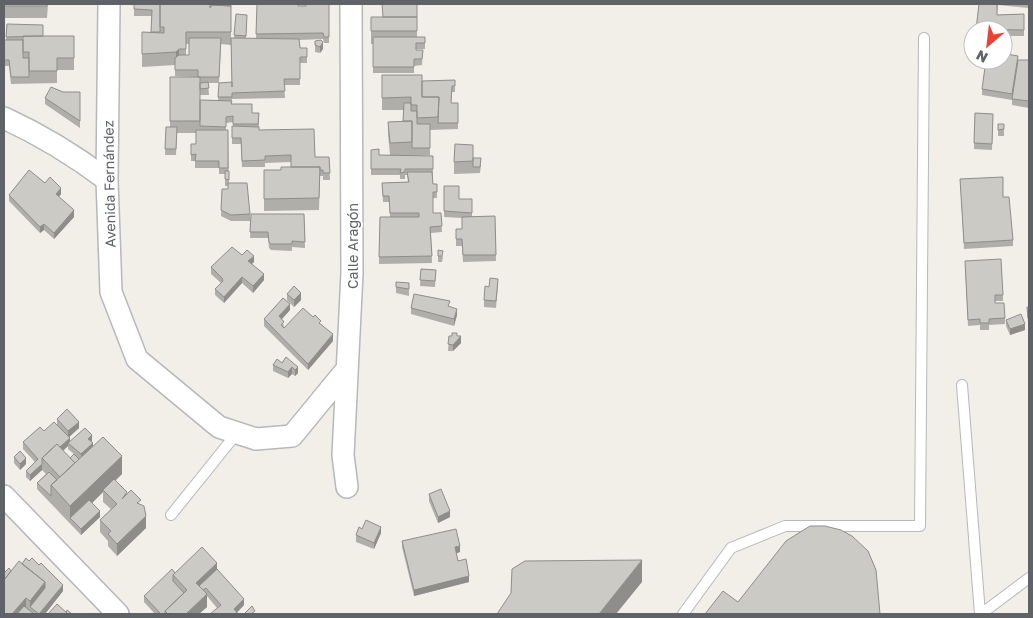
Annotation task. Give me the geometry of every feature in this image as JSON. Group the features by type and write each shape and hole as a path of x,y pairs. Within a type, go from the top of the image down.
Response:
{"street":[{"name":"Avenida Fernández","path":"109,4 107,180 111,292 136,359 219,427 237,433"},
{"name":"Calle Aragón","path":"347,487 343,455 352,273 351,4"},
{"path":"4,118 36,133 78,158 107,180"},
{"path":"237,433 256,439 292,436 348,368"},
{"path":"4,496 118,614"}],"lane":[{"path":"683,614 731,548 785,526 920,526 924,38"},
{"path":"962,385 980,614"},
{"path":"171,515 237,433"},
{"path":"980,614 1029,578"}],"building":[{"path":"4,4 47,4 47,6 4,6"},
{"path":"134,4 160,4 160,32 151,32 152,10 134,9"},
{"path":"160,4 210,4 210,8 212,5 231,6 231,32 186,32 186,49 179,49 176,52 142,54 142,32 164,33 164,27 160,27"},
{"path":"211,4 231,4 231,6 213,5"},
{"path":"257,4 298,4 298,6 306,6 306,4 329,4 329,37 324,37 323,33 256,34"},
{"path":"382,4 417,4 417,17 383,17"},
{"path":"979,4 997,4 997,15 1024,14 1024,30 1013,30 1013,20 977,20"},
{"path":"236,14 247,15 246,36 234,35"},
{"path":"371,17 417,17 417,31 371,31"},
{"path":"7,24 43,25 43,36 6,37"},
{"path":"23,36 74,36 74,58 57,58 57,71 29,71 29,52 23,52"},
{"path":"373,37 425,37 425,43 416,43 416,50 423,50 422,59 414,59 414,67 373,67"},
{"path":"189,38 221,38 219,77 198,77 198,70 175,70 175,58 179,55 189,55"},
{"path":"231,38 299,39 300,48 307,48 307,57 300,57 300,79 284,79 285,91 232,93 232,97 218,97 219,83 232,82"},
{"path":"4,40 23,40 23,58 29,58 29,77 11,77 9,60 4,60"},
{"path":"321,40 323,42 320,47 315,45 315,41"},
{"path":"1013,55 1018,56 1012,94 982,89 985,70 1013,70"},
{"path":"1018,60 1029,60 1029,101 1012,99"},
{"path":"382,75 422,75 422,97 439,97 438,117 417,118 417,105 411,105 411,97 382,98"},
{"path":"170,77 200,77 200,121 170,121"},
{"path":"455,80 455,86 452,86 451,103 458,103 458,123 438,123 439,97 422,97 422,81"},
{"path":"208,82 209,88 200,89 200,83"},
{"path":"51,87 63,92 80,92 80,121 45,98"},
{"path":"200,100 232,101 231,104 252,104 252,113 259,113 258,124 233,124 233,116 226,117 226,127 200,126"},
{"path":"404,103 411,103 411,111 417,111 417,124 430,124 430,148 412,148 412,121 403,121"},
{"path":"975,113 993,114 992,144 974,143"},
{"path":"412,121 412,142 390,143 388,122"},
{"path":"998,124 1004,124 1004,129 998,130"},
{"path":"232,126 259,127 259,130 314,129 315,157 329,157 330,173 323,173 320,167 291,167 291,155 265,156 265,160 242,161 241,138 232,138"},
{"path":"166,127 177,127 176,149 165,149"},
{"path":"196,130 228,130 228,168 219,168 219,161 195,161 196,154 191,155 191,144 196,144"},
{"path":"455,144 473,145 473,161 454,162"},
{"path":"379,149 379,155 433,156 433,169 405,169 405,172 400,173 401,169 371,169 371,150"},
{"path":"473,158 481,158 480,167 473,167"},
{"path":"281,167 320,167 319,198 264,199 264,170 281,170"},
{"path":"29,170 45,183 50,177 61,188 56,194 74,210 54,233 44,224 40,227 9,195"},
{"path":"225,171 229,171 229,180 225,179"},
{"path":"407,172 432,172 433,184 437,184 437,192 433,192 433,213 441,213 442,226 430,227 432,256 379,257 380,217 419,217 419,213 390,213 389,196 383,196 382,183 409,182"},
{"path":"1003,177 1003,197 1009,197 1013,240 964,243 960,179"},
{"path":"228,183 247,183 250,214 231,215 221,210 222,189 228,189"},
{"path":"444,186 459,186 459,199 472,199 472,213 444,211"},
{"path":"251,214 304,214 305,242 292,241 292,244 271,244 268,232 250,232"},
{"path":"495,216 496,255 463,255 462,239 456,239 456,229 462,229 462,217"},
{"path":"232,247 242,255 247,250 254,256 248,261 264,274 253,286 242,277 224,297 215,289 223,281 222,278 211,267"},
{"path":"438,250 443,251 442,256 438,256"},
{"path":"1001,259 1003,295 995,295 995,303 1004,303 1005,318 989,319 989,323 980,323 980,319 968,320 965,261"},
{"path":"421,269 436,270 435,281 420,280"},
{"path":"490,278 498,279 496,301 484,300 485,286 489,287"},
{"path":"396,282 409,283 409,289 396,287"},
{"path":"294,286 301,293 294,300 287,294"},
{"path":"414,294 450,301 448,306 457,309 454,319 411,308"},
{"path":"283,298 290,304 279,316 284,322 281,325 284,328 303,308 313,317 315,315 321,321 319,323 333,334 308,364 264,319"},
{"path":"1027,307 1029,307 1029,318 1028,318"},
{"path":"1021,314 1025,324 1010,329 1006,320"},
{"path":"452,333 457,333 457,336 461,336 453,345 448,344 449,336 452,336"},
{"path":"286,357 298,367 295,370 292,367 288,372 273,365 277,359 282,363"},
{"path":"67,409 79,422 68,431 57,419"},
{"path":"54,422 70,438 60,447 57,444 42,458 42,464 30,475 26,471 38,459 23,442 40,427 44,431"},
{"path":"85,428 92,435 88,439 93,443 81,454 68,443"},
{"path":"103,437 122,456 70,506 51,485"},
{"path":"57,444 75,463 60,477 42,458"},
{"path":"20,451 26,458 20,464 14,457"},
{"path":"74,454 79,459 75,463 70,458"},
{"path":"49,472 57,480 51,485 51,496 37,483"},
{"path":"114,479 127,492 122,499 131,490 141,500 137,503 144,506 146,516 117,544 108,534 111,531 100,520 117,504 103,490"},
{"path":"441,489 450,511 438,517 429,494"},
{"path":"89,500 100,511 81,529 70,518"},
{"path":"366,520 381,527 374,543 356,535 359,527 362,529"},
{"path":"810,526 825,526 841,530 852,536 868,551 876,570 880,614 705,614 723,591 738,602 786,541"},
{"path":"456,529 460,546 455,547 458,561 466,559 469,576 414,590 402,541"},
{"path":"202,547 217,563 196,583 207,594 186,614 168,614 165,611 187,590 173,575"},
{"path":"26,558 29,561 32,558 39,565 41,563 63,585 39,614 30,607 45,588 45,582 22,564"},
{"path":"642,560 599,614 497,614 511,593 512,569 525,561"},
{"path":"19,561 45,582 30,601 26,598 12,614 4,614 4,580"},
{"path":"9,568 11,571 4,580 4,573"},
{"path":"172,569 175,573 173,581 184,593 165,611 165,614 161,614 144,596"},
{"path":"217,569 244,599 234,609 238,614 210,614 221,605 206,588 203,590 199,586"},
{"path":"57,604 68,614 48,614"},
{"path":"24,606 34,614 17,614"},
{"path":"252,606 255,611 251,614 244,614"}]}
